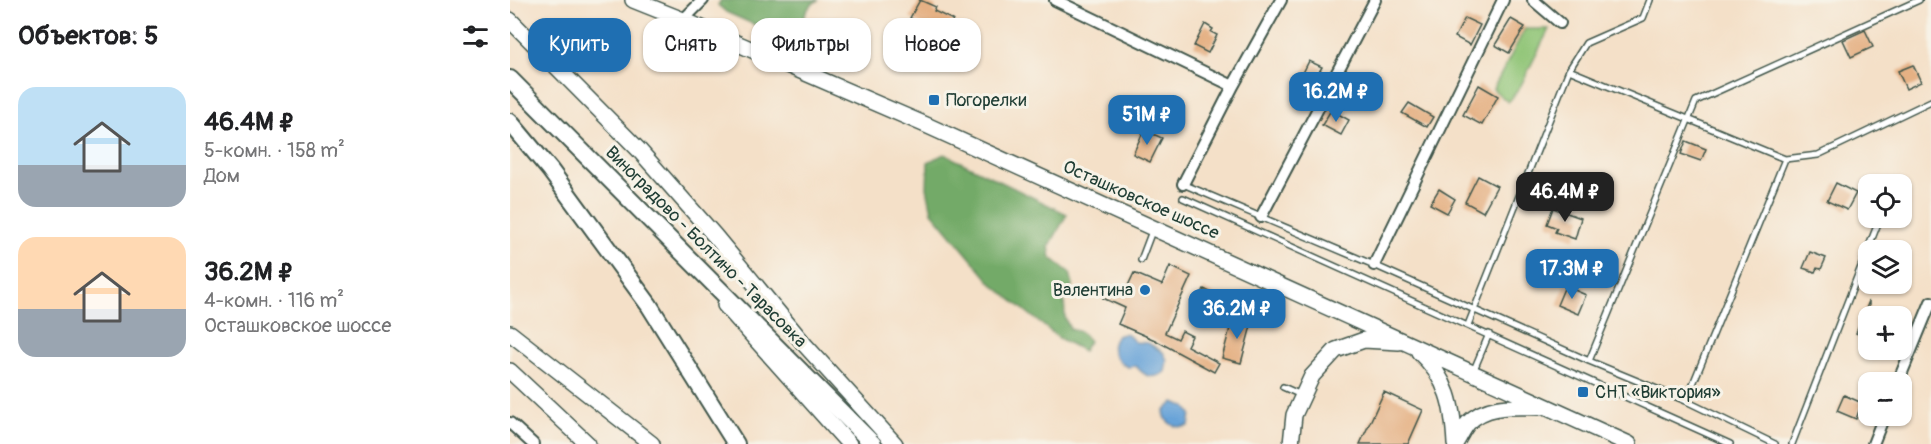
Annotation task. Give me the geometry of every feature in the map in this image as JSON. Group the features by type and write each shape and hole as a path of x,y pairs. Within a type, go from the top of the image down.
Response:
{"main road":[{"name":"Осташковское шоссе","path":"633,0 678,18"},
{"path":"510,20 639,150 715,236 805,345 895,444"},
{"name":"Осташковское шоссе","path":"739,45 1154,227 1629,444"},
{"name":"Виноградово - Болтино - Тарасовка","path":"510,79 873,444"},
{"path":"510,122 550,170 649,305 736,444"},
{"path":"618,186 849,444"},
{"path":"510,333 652,444"},
{"path":"1291,444 1294,415 1312,376 1336,350 1364,340 1408,342 1434,365 1450,399 1455,444"},
{"path":"510,371 588,444"},
{"path":"1455,444 1468,423 1485,411 1500,407 1548,407"}],"street":[{"path":"685,18 703,0"},
{"path":"1055,0 1233,86"},
{"path":"1183,184 1233,86 1281,0"},
{"path":"1261,217 1375,0"},
{"path":"1374,265 1503,0"},
{"path":"1533,0 1560,22"},
{"path":"1902,372 1931,302"},
{"path":"510,423 533,444"},
{"path":"1873,444 1880,426"}],"lane":[{"path":"1468,325 1569,70 1586,44 1642,18 1650,0"},
{"path":"1589,361 1696,100 1918,0"},
{"path":"1569,70 1785,159 1818,155 1931,101"},
{"path":"1686,401 1785,159"},
{"path":"1183,184 1686,401 1775,444"},
{"path":"1184,198 1730,444"},
{"path":"1142,260 1154,227"},
{"path":"1792,444 1876,228"},
{"path":"1473,372 1489,334"},
{"path":"1283,387 1303,395"}],"green space":[{"path":"721,0 819,0 806,11 804,18 751,18 751,23 726,12 718,5"},
{"path":"1525,29 1549,29 1519,89 1508,102 1493,89"},
{"path":"944,154 1067,214 1049,247 1051,258 1070,273 1073,285 1064,295 1065,318 1070,329 1081,332 1089,341 1083,351 1059,338 992,284 932,212 927,188 928,162"}],"water":[{"path":"1126,333 1135,342 1148,343 1163,352 1167,360 1165,372 1153,377 1149,376 1136,366 1128,367 1116,358 1113,350 1114,341 1117,336"},
{"path":"1174,402 1186,407 1191,414 1189,426 1172,425 1167,420 1164,411"}],"building":[{"path":"920,0 936,7 934,11 949,18 910,18"},
{"path":"1465,18 1480,25 1470,45 1455,37"},
{"path":"1511,19 1525,27 1509,53 1495,45"},
{"path":"1205,24 1213,29 1211,32 1217,35 1208,53 1194,46"},
{"path":"1865,30 1873,47 1851,57 1843,40"},
{"path":"1309,61 1322,67 1315,79 1303,73"},
{"path":"1913,65 1921,82 1906,89 1898,71"},
{"path":"1479,85 1498,96 1482,125 1463,115"},
{"path":"1409,103 1433,117 1427,127 1402,113"},
{"path":"1331,110 1349,120 1341,135 1322,125"},
{"path":"1144,130 1162,138 1150,162 1133,154"},
{"path":"1686,141 1706,149 1701,161 1681,154"},
{"path":"1478,176 1497,186 1483,212 1465,202"},
{"path":"1836,183 1856,193 1847,210 1827,201"},
{"path":"1439,189 1455,199 1447,213 1430,204"},
{"path":"1553,208 1581,218 1575,239 1555,232 1557,228 1547,224"},
{"path":"1810,252 1826,258 1821,269 1817,268 1815,272 1803,268"},
{"path":"1170,266 1191,276 1165,333 1178,339 1182,331 1192,336 1187,346 1219,363 1214,372 1155,340 1118,324 1125,308 1103,298 1108,285 1125,292 1134,273 1162,285"},
{"path":"1565,286 1586,295 1578,314 1557,305"},
{"path":"1204,289 1214,294 1204,315 1193,309"},
{"path":"1233,317 1252,322 1241,363 1222,358"},
{"path":"1384,392 1423,410 1408,444 1360,444"},
{"path":"1844,395 1858,401 1856,419 1837,411"}],"place":[{"name":"Погорелки","path":"934,100"},
{"name":"Валентина","path":"1145,290"},
{"name":"СНТ «Виктория»","path":"1583,392"}]}
